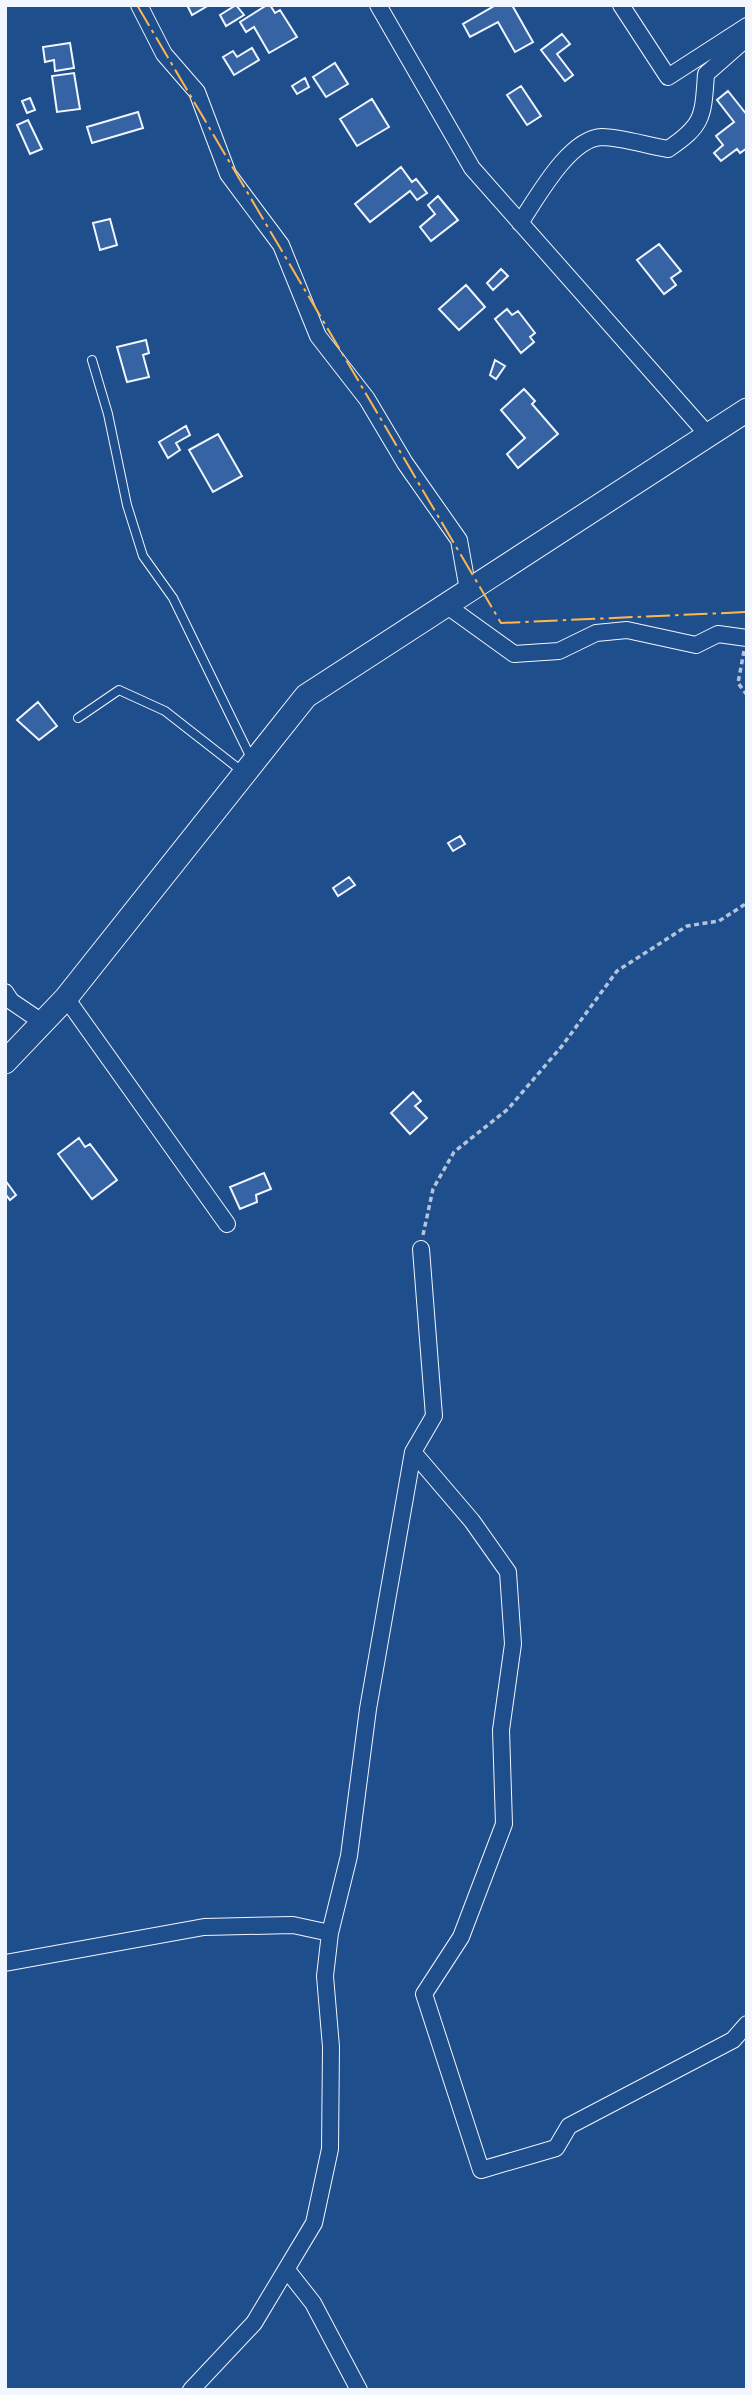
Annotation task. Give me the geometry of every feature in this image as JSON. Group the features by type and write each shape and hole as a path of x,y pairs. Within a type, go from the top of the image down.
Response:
{"street":[{"path":"139,5 164,54 197,92 228,174 281,245 317,336 367,398 405,463 459,540 468,590"},
{"path":"378,5 472,168 708,435"},
{"path":"621,5 668,77 747,26"},
{"path":"520,223 552,174 577,147 601,137 668,149 694,132 704,106 706,74 747,38"},
{"path":"5,1062 66,998 306,696 747,410"},
{"path":"446,605 514,654 559,651 596,633 627,630 696,645 718,634 746,638"},
{"path":"5,992 11,1001 42,1023"},
{"path":"66,998 227,1224"},
{"path":"191,2390 254,2323 287,2270 314,2223 330,2149 331,2047 326,1976 330,1933 348,1856 370,1696 413,1452 434,1416 421,1249"},
{"path":"413,1452 472,1521 508,1572 513,1644 501,1730 503,1824 461,1937 424,1994 481,2170 556,2148 569,2126 733,2040 747,2024"},
{"path":"5,1963 204,1927 293,1925 330,1933"},
{"path":"287,2270 313,2303 359,2390"}],"lane":[{"path":"92,360 108,414 127,505 143,556 173,598 191,632 249,768"},
{"path":"78,718 119,690 165,711 249,768"}],"path":[{"path":"746,638 738,683 747,695"},
{"path":"421,1249 433,1189 454,1152 508,1109 562,1046 617,971 687,926 719,921 747,903"}],"building":[{"path":"187,5 209,5 192,15"},
{"path":"236,5 244,15 226,26 220,15"},
{"path":"270,5 275,13 280,10 297,37 269,53 254,27 246,32 240,22"},
{"path":"496,5 512,5 533,42 515,52 498,22 470,37 463,24"},
{"path":"562,34 570,44 557,54 573,75 565,81 541,50"},
{"path":"70,43 74,68 55,71 54,60 45,62 43,47"},
{"path":"252,48 259,60 234,75 223,57 233,51 237,57"},
{"path":"335,63 348,84 326,97 313,77"},
{"path":"74,73 80,109 57,112 52,76"},
{"path":"305,78 309,87 297,94 292,86"},
{"path":"521,86 541,116 527,125 507,95"},
{"path":"728,91 747,115 747,148 740,153 737,149 721,161 714,153 723,145 716,136 734,122 717,100"},
{"path":"30,98 35,110 27,113 22,101"},
{"path":"372,99 389,127 357,146 340,119"},
{"path":"138,112 143,128 92,143 87,127"},
{"path":"28,120 42,149 30,154 17,125"},
{"path":"401,167 412,182 416,179 427,193 417,200 410,191 370,222 355,204"},
{"path":"438,196 458,220 431,241 420,227 435,214 428,205"},
{"path":"110,219 117,245 100,250 93,223"},
{"path":"659,244 681,271 671,278 676,285 664,294 637,260"},
{"path":"501,269 508,276 493,290 487,283"},
{"path":"466,285 485,307 459,330 439,309"},
{"path":"507,309 512,315 518,311 535,333 530,337 534,342 521,353 495,319"},
{"path":"146,340 149,353 143,355 149,377 127,382 117,347"},
{"path":"495,360 505,366 496,379 490,375"},
{"path":"524,389 535,401 532,404 558,434 518,468 507,454 525,438 501,410"},
{"path":"186,426 190,435 176,443 180,450 168,458 159,442"},
{"path":"218,434 242,476 213,492 189,450"},
{"path":"38,702 57,726 39,740 17,720"},
{"path":"460,836 465,844 453,851 448,843"},
{"path":"349,877 355,885 338,896 333,888"},
{"path":"413,1092 421,1101 415,1106 427,1118 410,1134 391,1113"},
{"path":"79,1138 85,1147 90,1144 117,1180 92,1199 58,1154"},
{"path":"264,1173 271,1189 256,1195 257,1202 240,1209 230,1187"},
{"path":"5,1180 16,1195 10,1200 5,1194"}],"power":[{"path":"137,5 501,623 747,612"}]}
